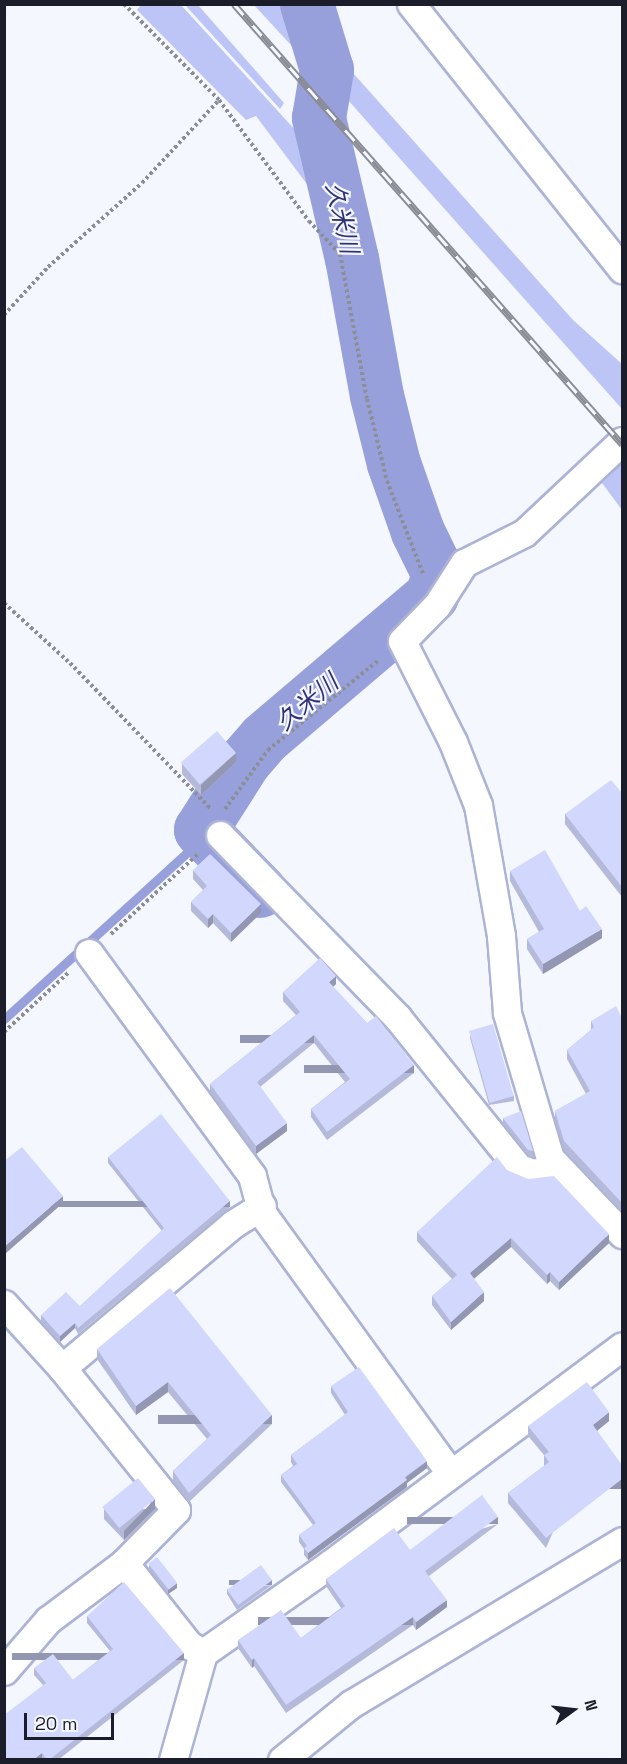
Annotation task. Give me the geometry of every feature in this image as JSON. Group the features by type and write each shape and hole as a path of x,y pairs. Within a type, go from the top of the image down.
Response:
{"street":[{"path":"411,4 622,269"},
{"path":"622,441 524,533 464,563 437,605 402,641 453,742 478,806 501,936 507,1013 530,1097 550,1158 622,1234"},
{"path":"220,835 397,1017 519,1168 533,1173 558,1168"},
{"path":"89,953 252,1176 261,1206 275,1231 450,1473"},
{"path":"62,1368 233,1224 261,1206"},
{"path":"4,1304 62,1368 176,1510 124,1563 48,1620 4,1671"},
{"path":"173,1760 203,1653 330,1564 622,1346"},
{"path":"282,1760 351,1704 622,1540"},
{"path":"124,1563 189,1645 203,1653"}],"path":[{"path":"124,4 219,100 309,221 340,254 367,399 387,481 425,580"},
{"path":"4,315 48,267 142,183 219,100"},
{"path":"4,603 70,663 207,806"},
{"path":"220,835 222,815 268,750 402,641"}],"shaded area":[{"path":"141,5 181,5 308,144 324,207 256,116 246,120 137,10"},
{"path":"185,5 198,5 284,103 280,109"},
{"path":"254,5 289,5 303,39 313,50 313,69"},
{"path":"337,55 573,320 622,364 622,409 340,91"},
{"path":"622,463 622,510 602,483"}],"building":[{"path":"217,731 236,753 200,784 181,762"},
{"path":"611,780 622,793 622,887 565,814"},
{"path":"545,850 580,911 586,906 602,929 543,964 527,939 544,929 510,871"},
{"path":"210,854 261,904 231,933 213,914 208,919 191,902 207,886 193,870"},
{"path":"320,958 336,976 329,982 367,1023 376,1016 414,1065 327,1132 311,1109 350,1079 314,1035 257,1082 287,1123 256,1146 210,1084 300,1012 283,992"},
{"path":"616,1006 622,1018 622,1203 564,1141 555,1111 590,1091 567,1050 594,1027 591,1021"},
{"path":"493,1024 514,1096 490,1103 469,1031"},
{"path":"521,1111 533,1151 528,1150 503,1118"},
{"path":"161,1114 230,1201 78,1328 75,1323 60,1336 41,1315 66,1292 80,1306 164,1228 108,1157"},
{"path":"22,1147 63,1196 5,1246 4,1161"},
{"path":"497,1157 507,1170 528,1179 554,1176 609,1234 559,1282 550,1272 547,1275 511,1238 470,1273 484,1292 451,1322 432,1296 457,1275 417,1232"},
{"path":"170,1288 272,1415 189,1493 173,1471 211,1435 168,1382 136,1406 97,1349"},
{"path":"359,1367 427,1461 405,1477 407,1480 308,1553 304,1548 307,1546 299,1535 316,1523 281,1475 297,1464 291,1455 348,1412 331,1386"},
{"path":"587,1382 609,1412 593,1425 622,1465 622,1479 546,1538 508,1493 549,1462 544,1455 549,1452 528,1426"},
{"path":"138,1478 155,1499 119,1528 102,1507"},
{"path":"482,1495 498,1517 425,1571 447,1600 416,1622 413,1617 286,1705 254,1658 252,1660 238,1640 281,1610 301,1638 345,1606 326,1579 394,1528 410,1550"},
{"path":"157,1557 177,1583 169,1590 148,1564"},
{"path":"261,1565 272,1580 238,1605 227,1590"},
{"path":"124,1582 184,1653 49,1760 42,1753 33,1760 4,1760 4,1715 46,1683 34,1668 53,1654 73,1680 113,1649 87,1616"}],"waterway":[{"name":"久米川","path":"260,891 201,830 245,761 264,739 432,596 439,575 418,532 394,464 377,396 352,259 319,118 327,70 307,4"},
{"path":"4,1019 190,850 201,830"}],"railway":[{"path":"234,4 622,444"}]}
